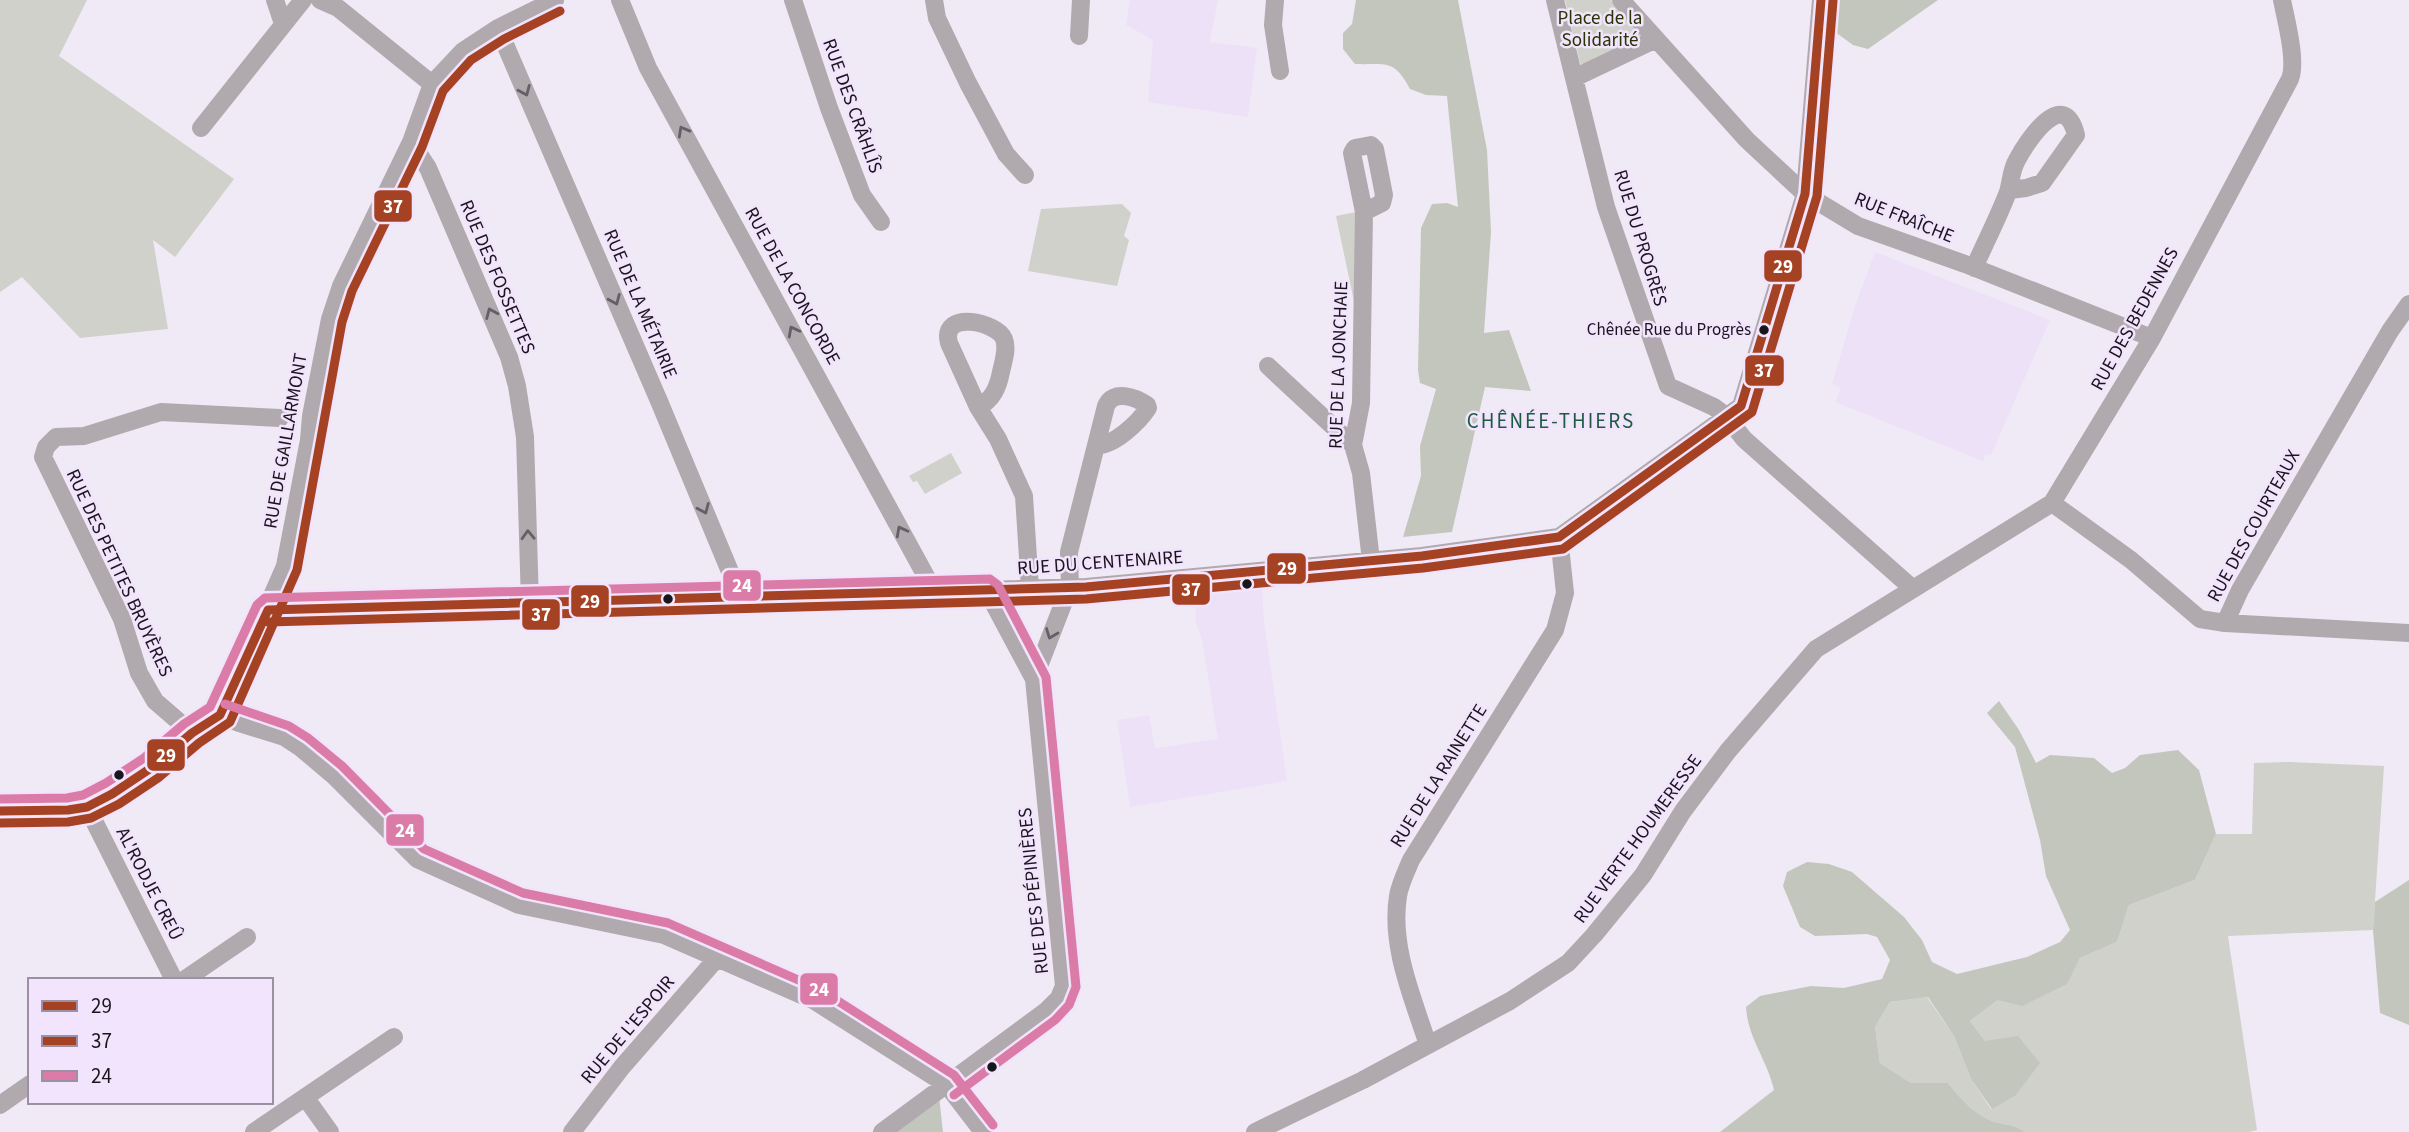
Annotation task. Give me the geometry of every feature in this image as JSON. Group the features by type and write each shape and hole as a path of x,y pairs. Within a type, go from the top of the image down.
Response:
{"street":[{"path":"275,0 283,24"},
{"path":"201,128 303,0"},
{"path":"320,0 338,8 432,84"},
{"name":"RUE DE GAILLARMONT","path":"220,715 285,566 330,319 341,286 411,142 432,84 463,51 498,28 555,0"},
{"name":"RUE DE LA CONCORDE","path":"620,0 648,68 934,591"},
{"name":"RUE DES CRÂHLÎS","path":"793,0 862,195 881,222"},
{"path":"934,0 937,18 968,83 1006,154 1025,175"},
{"path":"1079,36 1081,0"},
{"path":"1275,0 1273,25 1280,71"},
{"path":"1555,0 1574,78 1656,39 1621,0"},
{"name":"RUE DU CENTENAIRE","path":"268,610 1066,588 1371,561 1559,537 1741,406 1805,194 1821,0"},
{"name":"RUE DES BEDENNES","path":"1912,587 2052,503 2152,338 2290,79 2291,50 2282,0"},
{"name":"RUE DE LA MÉTAIRIE","path":"498,28 741,598"},
{"name":"RUE FRAÎCHE","path":"1656,39 1747,141 1805,194 1858,226 1975,268 2152,338"},
{"name":"RUE DU PROGRÈS","path":"1574,78 1606,207 1668,386 1714,407 1726,416"},
{"name":"RUE DES FOSSETTES","path":"411,142 428,168 509,357 525,437 530,603"},
{"path":"1975,268 2009,190"},
{"name":"RUE DE LA JONCHAIE","path":"1364,212 1361,403 1353,445 1361,473 1371,561"},
{"name":"RUE DES COURTEAUX","path":"2052,503 2131,561 2200,619 2225,622 2240,590 2390,331 2409,304"},
{"path":"978,407 987,403 997,386 1005,341 1002,334 989,327 974,323 955,323 947,335 949,343 978,407 998,439 1024,496 1030,589"},
{"path":"1268,366 1353,445"},
{"name":"RUE DES PETITES BRUYÈRES","path":"192,733 155,701 139,673 121,619 43,457 46,447 56,437 84,436 161,412 280,418"},
{"path":"1726,416 1744,439 1912,587"},
{"name":"RUE DES PÉPINIÈRES","path":"1034,679 1063,604 1069,552 1096,446"},
{"name":"RUE DE LA RAINETTE","path":"1428,1045 1395,931 1398,894 1411,860 1555,629 1565,593 1559,537"},
{"name":"RUE VERTE HOUMERESSE","path":"1255,1132 1363,1080 1510,1001 1568,962 1643,875 1683,811 1728,751 1816,649 1912,587"},
{"name":"RUE DES PÉPINIÈRES","path":"882,1132 1046,1011 1059,998 1064,986 1034,679 987,591"},
{"path":"2225,622 2409,633"},
{"path":"0,811 68,810 87,807 113,794 151,768 192,733 220,715 284,737 301,748 333,775 416,859 519,905 664,935 813,1000 947,1085 983,1132"},
{"name":"AL'RODJE CREÛ","path":"87,807 173,978"},
{"path":"187,978 247,937"},
{"name":"RUE DE L'ESPOIR","path":"572,1132 622,1067 718,957"},
{"path":"254,1132 394,1037"},
{"path":"0,1105 28,1085"},
{"path":"305,1097 330,1132"}],"shaded area":[{"path":"1130,0 1218,0 1210,42 1257,48 1248,117 1148,102 1153,40 1126,25"},
{"path":"1356,0 1458,0 1487,150 1491,232 1484,333 1509,330 1531,391 1485,387 1452,532 1403,537 1421,476 1420,446 1436,389 1420,383 1418,370 1421,228 1432,204 1447,203 1458,207 1447,96 1426,95 1410,89 1394,68 1382,64 1355,64 1343,49 1343,33 1352,24"},
{"path":"1834,0 1938,0 1868,49 1853,45 1831,29"},
{"path":"1875,252 2050,320 1991,455 1986,454 1983,461 1835,402 1841,388 1832,384 1855,306"},
{"path":"1262,587 1264,622 1287,781 1130,807 1117,720 1149,715 1155,748 1218,739 1202,639 1195,621 1196,592"},
{"path":"1999,701 2019,730 2036,763 2050,755 2094,758 2112,773 2125,768 2140,755 2178,750 2199,770 2216,834 2195,880 2129,905 2117,942 2080,958 2067,984 2022,1006 1998,1000 1970,1021 1985,1041 2018,1036 2040,1063 2015,1096 1992,1109 1971,1079 1954,1036 1928,997 1890,1002 1875,1027 1880,1063 1911,1083 1948,1083 1962,1100 1979,1114 2025,1132 1720,1132 1774,1090 1750,1029 1746,1007 1760,996 1811,986 1844,988 1882,979 1890,960 1877,937 1867,934 1815,936 1800,927 1783,886 1787,872 1807,862 1829,864 1852,872 1904,917 1922,940 1932,962 1957,974 2027,957 2060,942 2070,930 2046,876 2040,840 2015,747 1987,713"},
{"path":"2409,880 2409,1025 2380,1013 2373,930 2375,902"},
{"path":"939,1096 943,1132 888,1132"}],"green space":[{"path":"0,0 87,0 59,56 234,179 175,257 153,240 168,329 80,338 22,277 0,292"},
{"name":"Place de la Solidarité","path":"1565,0 1611,0 1642,34 1642,40 1585,66 1580,63"},
{"path":"1122,204 1131,213 1124,236 1129,240 1117,286 1028,271 1041,209"},
{"path":"1356,212 1355,306 1336,216"},
{"path":"951,453 962,473 925,494 917,481 913,482 909,476"},
{"path":"2254,763 2384,766 2373,930 2228,936 2257,1130 2025,1132 1979,1114 1962,1100 1948,1083 1911,1083 1880,1063 1875,1027 1890,1002 1927,997 1954,1036 1971,1079 1991,1109 2015,1096 1985,1041 1970,1021 1998,1000 2066,984 2080,958 2117,942 2129,905 2195,880 2216,834 2252,834"}],"transit line":[{"name":"29","path":"268,610 1086,587 1422,556 1559,537 1741,406 1805,194 1821,0"},
{"name":"37","path":"268,622 1086,599 1423,568 1563,549 1752,412 1817,196 1833,1"},
{"name":"37","path":"0,823 68,822 91,818 119,804 158,778 199,743 230,722 297,570 342,322 352,291 422,147 443,91 471,60 504,39 560,11"},
{"name":"24","path":"0,799 67,798 83,795 144,758 184,724 210,707 257,605 265,598 990,579 998,585 1046,677 1076,987 1069,1005 1055,1020 954,1095"},
{"name":"29","path":"0,811 68,810 87,807 151,768 192,733 220,715 268,610"},
{"name":"24","path":"225,704 289,726 308,738 342,766 424,849 523,893 668,923 819,989 954,1075 993,1125"}],"place":[{"name":"Chênée Rue du Progrès","path":"1764,330"}],"district":[{"name":"CHÊNÉE-THIERS","path":"1551,421"}]}
